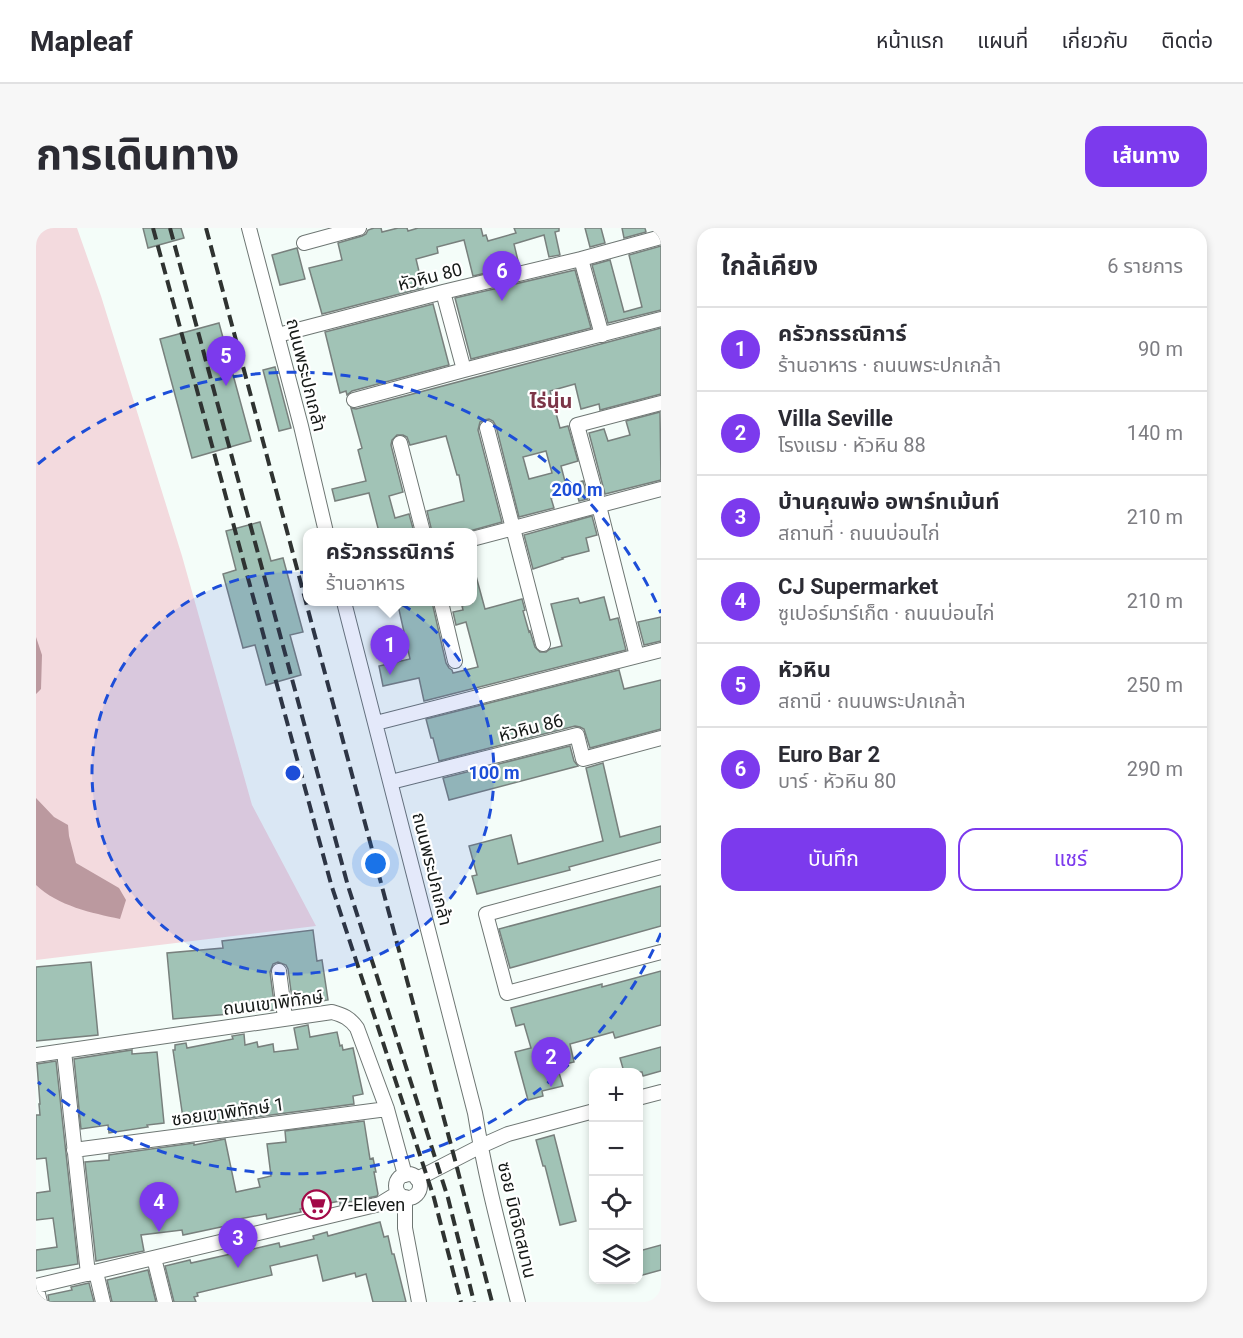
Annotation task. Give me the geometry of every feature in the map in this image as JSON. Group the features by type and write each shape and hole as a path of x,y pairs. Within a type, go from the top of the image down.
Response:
{"street":[{"name":"ถนนพระปกเกล้า","path":"249,228 278,335 325,528"},
{"path":"304,243 359,228"},
{"name":"หัวหิน 80","path":"278,335 661,237"},
{"path":"581,259 602,335"},
{"path":"443,292 464,370"},
{"path":"354,400 661,319"},
{"path":"637,656 577,425 661,403"},
{"path":"487,428 543,644"},
{"path":"400,442 422,528"},
{"path":"477,538 661,489"},
{"name":"ถนนพระปกเกล้า","path":"345,606 475,1113 481,1146"},
{"path":"442,606 455,661"},
{"path":"376,723 661,650"},
{"name":"หัวหิน 86","path":"391,782 577,735 584,759 661,738"},
{"path":"661,867 486,914 507,993 661,952"},
{"path":"279,971 285,1018"},
{"name":"ถนนเขาพิทักษ์","path":"36,1055 332,1012 344,1016 357,1028 411,1177"},
{"path":"64,1051 74,1150 92,1273 103,1302"},
{"path":"643,1097 661,1092"},
{"name":"ซอยเขาพิทักษ์ 1","path":"74,1150 387,1109"},
{"path":"419,1302 401,1195 396,1186 397,1180 411,1177 508,1134 589,1112"},
{"name":"ซอย มิตจิตสมาน","path":"481,1146 518,1302"},
{"path":"40,1302 36,1286 380,1204 401,1195 413,1196 418,1192 419,1185 411,1177"},
{"path":"154,1258 165,1302"}],"shaded area":[{"path":"36,228 77,228 101,296 182,556 252,805 316,926 36,960"},
{"path":"36,637 42,655 41,689 36,694"},
{"path":"36,798 54,817 68,825 76,863 119,888 126,900 120,919 65,903 36,885"}],"building":[{"path":"143,228 181,228 184,238 148,248"},
{"path":"374,228 381,228 382,232 398,228 407,228 408,231 418,228 481,228 483,236 486,235 488,241 516,233 514,228 559,228 559,231 555,232 560,255 549,257 544,235 514,244 519,265 473,276 464,240 437,247 438,253 416,259 423,288 322,314 309,268 342,260 338,243 362,236"},
{"path":"585,228 601,228 605,243 590,247"},
{"path":"622,228 645,228 646,232 624,238"},
{"path":"661,246 661,310 608,323 592,265 610,260 624,312 642,307 629,255"},
{"path":"297,248 305,279 280,285 272,255"},
{"path":"575,270 591,328 471,359 455,298"},
{"path":"433,304 449,365 352,391 347,395 346,391 340,393 325,332"},
{"path":"219,323 251,441 192,458 160,339"},
{"path":"661,328 661,394 600,410 599,404 581,409 575,384 550,391 560,428 568,426 578,461 561,466 568,493 551,498 554,508 519,517 496,426 489,419 480,422 478,430 502,522 477,529 431,528 427,511 464,501 459,475 457,475 446,436 410,445 407,437 403,435 397,435 392,440 391,445 403,492 389,496 395,518 409,514 413,528 378,528 369,493 335,501 332,489 366,481 358,450 362,448 351,408 356,409","holes":["546,451 552,473 529,479 523,457"]},
{"path":"275,367 291,428 279,431 263,370"},
{"path":"660,412 661,480 605,494 589,433 604,429 608,441 630,435 626,421"},
{"path":"583,481 588,499 579,501 574,483"},
{"path":"592,516 597,535 586,538 589,551 533,569 524,535"},
{"path":"260,522 271,561 283,558 303,632 290,635 301,675 266,685 255,645 243,648 223,574 236,570 226,531"},
{"path":"477,580 485,609 522,599 525,610 523,611 535,647 540,652 546,652 562,646 551,604 578,598 580,603 604,597 610,620 618,618 626,650 424,701 419,678 383,686 379,666 410,659 398,606 433,606 449,668 453,673 478,667 466,622 456,625 453,612 463,610 462,606 477,606"},
{"path":"661,617 661,641 644,645 638,622"},
{"path":"619,670 624,689 661,680 661,729 590,748 584,729 575,726 439,761 426,719"},
{"path":"570,746 574,761 578,766 449,800 443,778"},
{"path":"603,763 620,837 661,826 661,842 569,867 570,870 477,894 472,876 477,875 469,846 511,835 518,864 603,841 586,768"},
{"path":"661,886 661,926 510,968 499,929"},
{"path":"313,930 317,961 322,960 328,1000 293,1006 288,969 286,965 278,962 273,964 270,972 275,1010 173,1019 167,953 223,948 222,941"},
{"path":"91,962 98,1035 36,1041 36,967"},
{"path":"661,971 661,1025 615,1038 613,1032 570,1044 574,1062 557,1066 563,1086 542,1091 543,1096 528,1100 515,1052 531,1048 524,1024 516,1026 511,1008"},
{"path":"308,1025 310,1037 337,1032 343,1050 353,1048 363,1094 353,1096 354,1104 184,1125 173,1050 175,1050 175,1045 186,1043 187,1048 233,1039 232,1036 244,1034 245,1045 257,1042 258,1047 273,1044 274,1052 298,1049 294,1028"},
{"path":"661,1047 661,1071 643,1076 643,1068 623,1068 620,1058"},
{"path":"132,1050 132,1054 157,1052 164,1123 109,1133 108,1125 81,1129 74,1059"},
{"path":"56,1061 78,1264 36,1271 36,1250 57,1247 53,1218 36,1220 36,1193 50,1191 46,1158 36,1159 36,1115 40,1115 37,1064"},
{"path":"364,1121 370,1159 373,1158 376,1172 374,1172 377,1196 300,1209 301,1212 267,1219 266,1214 239,1219 240,1223 183,1235 182,1230 141,1235 144,1251 96,1261 85,1162 109,1160 109,1155 225,1139 236,1192 260,1187 258,1179 271,1176 267,1144 286,1142 285,1131"},
{"path":"554,1135 576,1221 560,1225 536,1140"},
{"path":"380,1222 384,1237 388,1236 392,1254 394,1254 406,1302 373,1302 366,1274 356,1277 355,1273 323,1281 317,1255 270,1266 272,1275 197,1293 198,1296 194,1297 196,1302 174,1302 165,1266 190,1260 191,1263 279,1243 280,1247 314,1239 313,1236 327,1232 328,1236"},
{"path":"661,1245 661,1270 643,1275 643,1250"},
{"path":"148,1270 156,1302 112,1302 107,1280"},
{"path":"89,1283 94,1302 49,1302 48,1295 72,1290 71,1287"}],"railway":[{"path":"153,228 331,884 434,1198 461,1302"},
{"path":"170,228 348,886 448,1198 474,1302"},
{"path":"206,228 303,591"},
{"path":"307,606 492,1302"}],"place":[{"name":"Euro Bar 2","path":"502,301"},
{"name":"หัวหิน","path":"226,386"},
{"name":"ครัวกรรณิการ์","path":"390,675"},
{"name":"Villa Seville","path":"551,1087"},
{"name":"7-Eleven","path":"317,1205"},
{"name":"CJ Supermarket","path":"159,1232"},
{"name":"บ้านคุณพ่อ อพาร์ทเม้นท์","path":"238,1268"}],"district":[{"name":"ไร่นุ่น","path":"551,401"}]}
